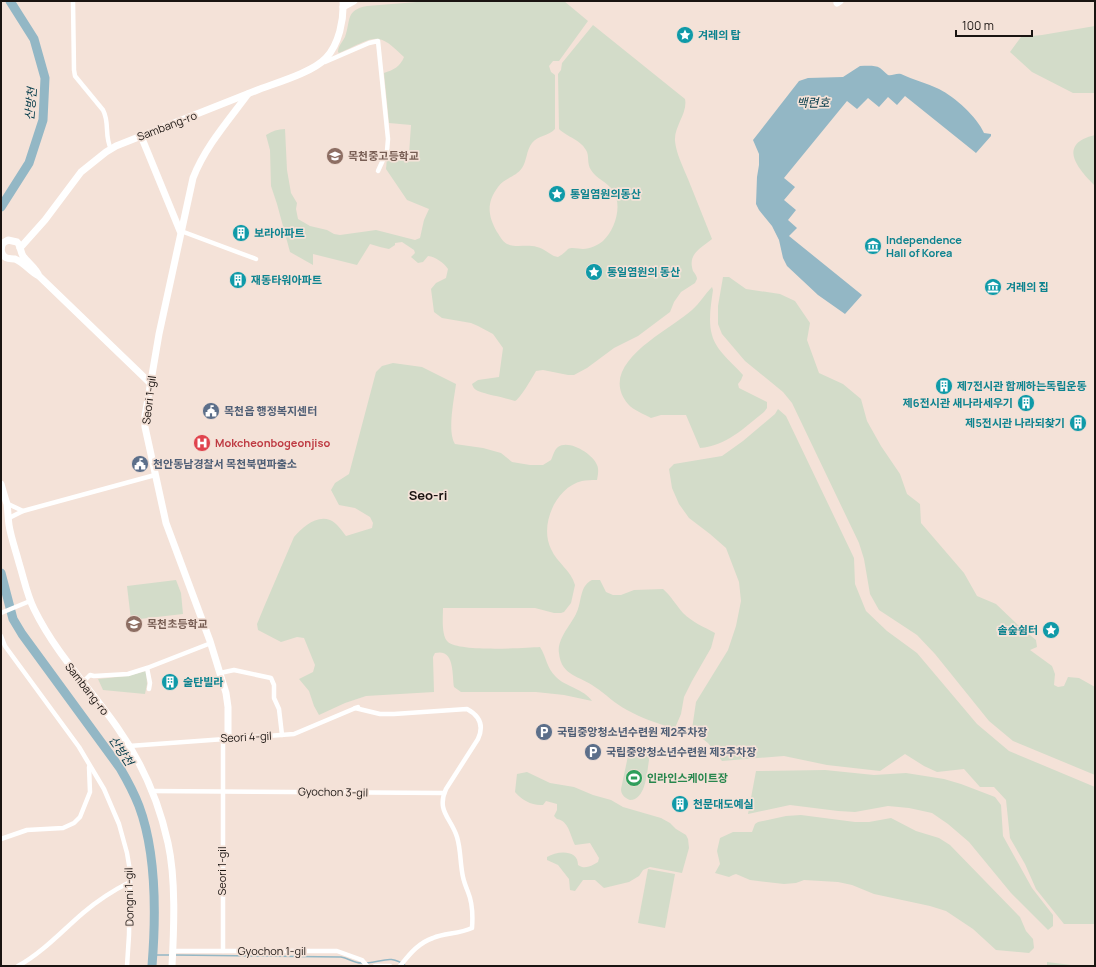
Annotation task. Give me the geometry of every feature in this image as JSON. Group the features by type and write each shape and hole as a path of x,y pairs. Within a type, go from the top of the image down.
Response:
{"street":[{"path":"73,1 75,76 103,110 108,123 108,142 111,149"},
{"path":"343,4 354,1"},
{"name":"Sambang-ro","path":"318,65 332,51 338,36 343,4"},
{"name":"Sambang-ro","path":"20,249 22,244 39,228 81,172 111,149 369,43 378,41 388,139 387,152 378,171"},
{"name":"Seori 1-gil","path":"223,951 222,792 228,707 226,693 211,643 166,523 145,427 145,416 159,334 180,231 193,178 199,164 248,94"},
{"path":"141,136 180,231 256,259"},
{"name":"Sambang-ro","path":"14,240 27,234 36,225 42,223"},
{"path":"39,276 37,271 25,258 19,244 14,240 8,240 2,246 3,255 7,260 18,261 34,274 39,276 150,383"},
{"path":"7,260 18,256 20,249"},
{"path":"8,518 24,511 155,475"},
{"name":"Sambang-ro","path":"1,484 9,524 30,601 53,643 117,727 140,766 151,791 168,843 173,905 172,957"},
{"path":"6,503 24,511"},
{"path":"1,613 30,601"},
{"name":"Dongni 1-gil","path":"1,636 5,646 79,747 104,789 119,824 127,853 130,882 127,966"},
{"path":"82,683 90,675 128,674 211,643"},
{"path":"147,668 153,684 149,689"},
{"path":"220,673 234,670 271,678 274,685 274,698 279,709 282,735"},
{"name":"Seori 4-gil","path":"129,746 294,734 357,707 380,714 467,709 475,714 481,723 481,732 444,793"},
{"name":"Dongni 1-gil","path":"1,840 27,830 63,828 74,823 80,817 90,792 89,765"},
{"path":"151,791 222,792"},
{"name":"Gyochon 3-gil","path":"222,792 444,793"},
{"path":"400,966 415,949 427,940 433,937 466,931 472,928 472,902 463,879 458,839 455,830 442,807 444,793"},
{"path":"18,966 52,942 84,912 120,887 130,882"},
{"name":"Gyochon 1-gil","path":"172,957 223,951 329,950 344,953 363,960 367,966"},
{"path":"375,966 390,966"}],"green space":[{"path":"429,1 564,1 588,21 559,61 553,61 549,66 551,72 555,75 555,129 550,133 534,140 522,168 517,174 501,184 494,193 490,204 490,215 497,232 502,240 507,244 514,246 537,247 558,257 570,248 586,249 599,244 611,231 614,224 617,203 613,191 591,170 588,154 582,144 559,129 558,74 561,70 562,63 593,25 685,99 685,109 675,135 675,141 680,160 712,239 696,252 692,260 693,271 697,278 695,283 681,292 674,302 670,312 638,336 614,348 587,368 574,375 543,370 536,371 523,392 515,401 482,392 473,387 472,384 478,380 499,377 503,348 493,334 478,326 471,323 442,318 434,312 431,289 436,283 446,278 448,269 442,263 437,259 428,256 423,262 418,263 411,257 415,253 414,250 402,242 395,243 395,245 389,249 370,244 357,265 313,254 313,265 290,252 271,186 270,150 266,135 275,130 285,129 287,170 291,193 297,203 296,209 298,219 310,226 340,235 376,230 415,240 420,238 424,220 429,209 407,200 386,169 387,158 403,158 409,154 411,125 389,123 384,73 396,68 404,57 389,44 378,39 369,40 339,53 338,50 345,37 350,17 355,10 367,6"},
{"path":"1095,26 1095,93 1073,93 1032,72 1010,52 1021,37"},
{"path":"1095,135 1095,186 1077,164 1074,157 1074,150 1076,144 1083,139"},
{"path":"723,277 729,277 746,289 780,294 795,301 810,323 807,340 819,373 843,384 861,399 867,421 881,446 900,474 907,494 920,504 921,523 964,573 977,596 996,604 1036,640 1037,647 1030,650 1052,666 1055,674 1054,685 1058,687 1064,686 1068,677 1079,678 1095,687 1095,775 1013,741 989,721 935,654 917,635 879,610 870,594 864,559 859,543 792,403 783,392 745,361 722,334 718,324 718,306"},
{"path":"712,287 710,324 714,341 721,352 743,375 738,384 739,388 767,402 767,408 749,424 726,440 709,447 700,448 686,415 661,415 651,418 630,406 620,389 621,375 628,362 639,350 692,310"},
{"path":"393,363 422,367 456,384 451,424 455,444 483,448 501,453 512,462 530,465 543,465 551,460 558,447 568,445 574,446 586,452 595,461 598,468 597,480 582,481 564,491 552,508 549,519 547,529 551,549 570,575 575,585 571,603 564,612 554,613 535,608 443,608 443,631 448,642 465,647 492,649 540,647 550,670 556,677 589,697 592,701 564,695 536,692 461,692 454,687 449,658 441,653 435,653 433,657 434,692 366,696 345,703 319,715 309,691 299,679 313,672 315,665 304,638 297,637 281,642 258,630 257,624 294,537 301,529 320,519 330,520 335,523 346,536 372,528 373,523 370,517 355,508 339,505 331,490 335,483 349,474 376,372 382,366"},
{"path":"778,409 786,416 854,558 855,584 866,611 887,631 917,653 977,724 1009,751 1095,787 1095,924 1064,924 1036,889 1025,864 1010,838 1006,800 994,787 980,787 964,769 937,772 905,754 880,771 827,765 784,756 722,761 708,743 692,729 696,702 728,650 736,626 741,601 739,582 726,548 689,518 679,504 672,488 669,469 674,464 722,456 743,441 775,414"},
{"path":"176,580 181,593 183,614 131,620 127,586"},
{"path":"592,580 600,580 606,592 613,595 621,595 634,590 663,589 683,613 698,624 715,633 711,648 684,697 681,714 675,728 649,720 627,710 589,683 567,671 563,666 559,653 560,643 564,633 578,610 585,586"},
{"path":"146,671 147,684 145,694 103,690 98,679 128,676"},
{"name":"인라인스케이트장","path":"635,748 641,748 645,751 649,760 643,791 635,799 630,800 624,796 621,789 628,756"},
{"path":"825,770 874,775 906,773 944,779 995,797 1001,805 1003,836 1032,888 1053,915 1053,926 1048,930 1011,893 969,842 948,824 932,813 909,808 888,806 855,812 790,805 748,814 756,771"},
{"path":"527,772 550,783 574,787 593,795 611,800 623,807 661,818 670,823 686,835 688,839 689,848 682,873 650,867 643,870 639,876 629,882 604,888 595,880 583,880 575,891 570,890 569,879 558,865 547,860 547,857 556,853 571,854 575,856 578,865 583,867 590,866 598,862 599,858 590,843 575,845 567,825 554,816 557,810 557,804 546,801 543,805 531,803 521,798 515,792 517,774"},
{"path":"801,815 855,822 869,822 891,818 916,831 939,838 950,845 1020,917 1026,931 1033,939 1034,948 1029,953 996,950 973,929 946,911 874,894 852,885 838,882 804,880 796,883 784,884 750,880 736,874 729,877 715,873 720,864 717,851 720,838 733,832 752,832 755,824 758,822 786,816"},
{"path":"648,869 675,874 665,928 638,923"},
{"path":"1047,962 1079,966 1047,966"}],"water":[{"name":"백련호","path":"860,66 878,67 888,75 901,74 939,89 952,97 965,108 976,120 984,133 991,134 991,136 976,153 905,96 897,105 888,97 879,107 868,98 857,109 847,101 784,178 795,187 784,200 796,210 788,220 797,228 789,236 862,295 845,314 818,295 787,266 783,258 779,240 772,226 756,204 759,154 753,140 799,81 808,78 843,77"}],"waterway":[{"name":"산방천","path":"1,207 29,163 43,120 45,78 34,39 10,1"},
{"name":"산방천","path":"1,573 13,619 22,634 120,768 139,806 149,844 154,885 152,966"},
{"path":"153,955 171,955"},
{"path":"175,955 341,957 357,963 363,963"},
{"path":"367,963 395,960 406,966"}],"place":[{"name":"겨레의 탑","path":"685,35"},
{"name":"목천중고등학교","path":"335,156"},
{"name":"통일염원의동산","path":"557,194"},
{"name":"보라아파트","path":"241,233"},
{"name":"Independence Hall of Korea","path":"873,246"},
{"name":"통일염원의 동산","path":"594,272"},
{"name":"재동타워아파트","path":"238,280"},
{"name":"겨레의 집","path":"993,287"},
{"name":"제7전시관 함께하는독립운동","path":"944,386"},
{"name":"제6전시관 새나라세우기","path":"1026,403"},
{"name":"목천읍 행정복지센터","path":"211,411"},
{"name":"제5전시관 나라되찾기","path":"1078,423"},
{"name":"Mokcheonbogeonjiso","path":"202,443"},
{"name":"천안동남경찰서 목천북면파출소","path":"140,464"},
{"name":"목천초등학교","path":"134,624"},
{"name":"솔숲쉼터","path":"1051,630"},
{"name":"술탄빌라","path":"170,682"},
{"name":"국립중앙청소년수련원 제2주차장","path":"544,732"},
{"name":"국립중앙청소년수련원 제3주차장","path":"593,752"},
{"name":"인라인스케이트장","path":"634,778"},
{"name":"천문대도예실","path":"680,804"}],"district":[{"name":"Seo-ri","path":"428,495"}]}
